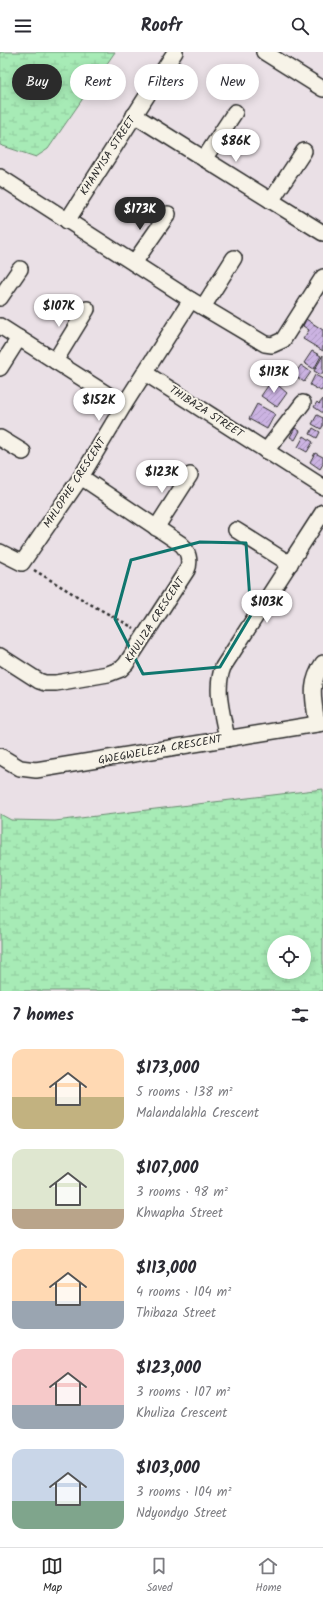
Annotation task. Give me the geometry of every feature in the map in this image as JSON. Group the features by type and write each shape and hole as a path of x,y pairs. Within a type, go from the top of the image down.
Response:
{"street":[{"name":"KHANYISA STREET","path":"67,221 176,52"},
{"path":"269,53 323,89"},
{"path":"204,159 235,112"},
{"path":"134,115 323,233"},
{"path":"271,201 304,151"},
{"path":"0,177 257,341 265,344 272,345 283,340 323,277"},
{"path":"134,263 168,214"},
{"name":"MHLOPHE CRESCENT","path":"22,563 81,477 145,373 197,303 234,258"},
{"path":"0,298 20,269"},
{"path":"55,361 87,309"},
{"path":"0,326 124,405"},
{"path":"0,368 19,338"},
{"name":"THIBAZA STREET","path":"145,373 323,487"},
{"path":"266,451 303,403"},
{"path":"0,438 23,452"},
{"path":"156,528 190,475"},
{"name":"KHULIZA CRESCENT","path":"0,656 39,681 56,683 108,674 121,669 126,664 187,570 189,564 188,556 184,547 81,477"},
{"path":"228,739 219,692 220,676 223,667 323,512"},
{"path":"236,530 290,564"},
{"path":"0,552 22,563"},
{"path":"320,724 313,689 314,680 323,663"},
{"name":"GWEGWELEZA CRESCENT","path":"0,756 20,768 36,770 320,724"}],"path":[{"path":"22,563 90,604 145,634"}],"highlighted area":[{"path":"200,542 246,543 251,615 220,667 143,674 115,619 131,560"}],"green space":[{"path":"0,52 115,52 107,64 70,64 70,100 82,100 48,149 36,157 0,145"},
{"path":"323,789 323,991 0,991 0,814 11,820 55,821"}],"building":[{"path":"306,319 323,330 323,351 303,339 309,330 303,326"},
{"path":"312,351 321,356 314,369 304,363"},
{"path":"323,355 323,372 321,375 314,371"},
{"path":"301,365 311,372 304,382 294,375"},
{"path":"290,366 294,369 291,374 286,371"},
{"path":"315,375 323,379 323,388 321,391 310,385"},
{"path":"272,380 287,393 277,407 261,396"},
{"path":"323,399 323,413 314,407 317,402 319,404"},
{"path":"257,404 275,414 267,429 249,419"},
{"path":"317,415 323,418 323,426 321,429 312,424"},
{"path":"295,428 300,431 295,440 290,437"},
{"path":"313,428 320,432 317,438 310,434"},
{"path":"304,436 313,442 307,452 298,447"},
{"path":"315,453 323,457 323,464 320,469 310,462"}]}
